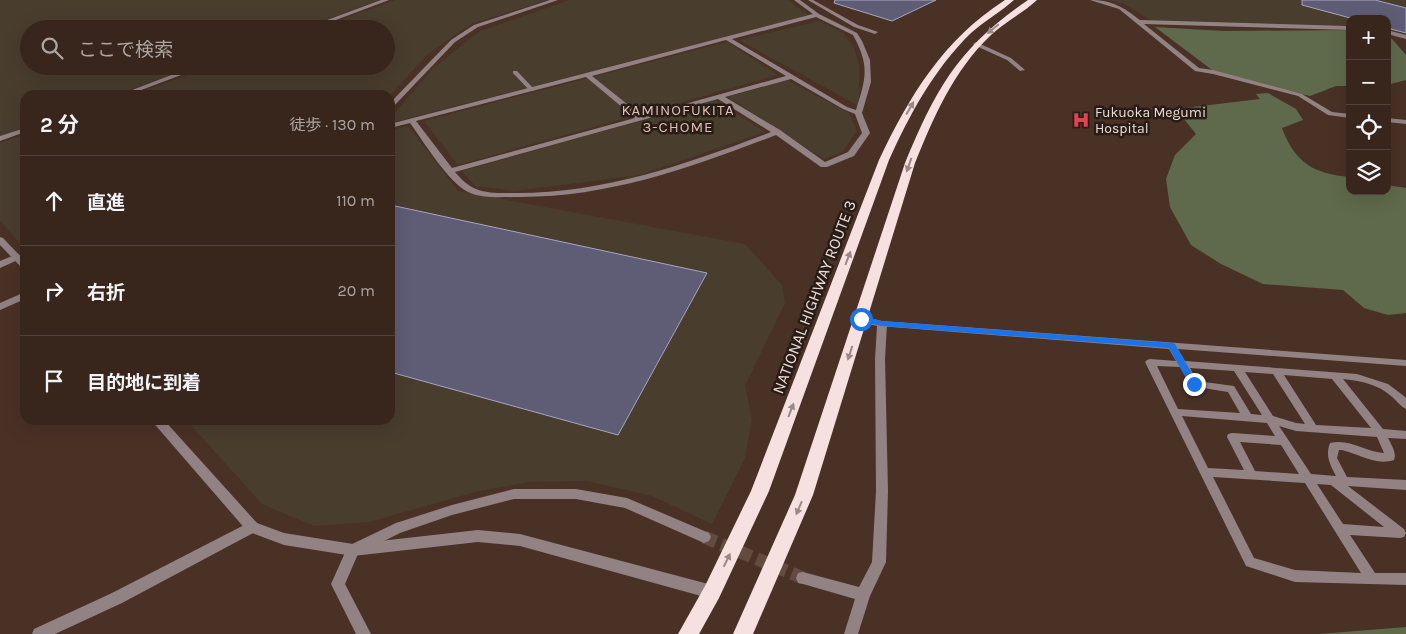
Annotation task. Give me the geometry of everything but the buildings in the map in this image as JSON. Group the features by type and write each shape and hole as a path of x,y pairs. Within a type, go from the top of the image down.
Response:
{"highway":[{"name":"NATIONAL HIGHWAY ROUTE 3","path":"688,634 712,592 760,491 884,160 899,127 924,85 950,49 997,7 1010,0"},
{"path":"743,634 804,495 910,163 922,132 942,90 976,44 1014,12 1033,0"}],"street":[{"path":"331,20 386,0"},
{"path":"395,102 453,41 476,26 556,0"},
{"path":"718,96 777,132 824,165 851,154 866,133 858,113 868,82 867,60 860,41 855,34 818,15 797,0"},
{"path":"1093,0 1121,8 1197,70 1214,72 1300,95 1330,114 1346,116"},
{"path":"395,125 818,15"},
{"path":"1140,22 1346,28"},
{"path":"1391,33 1406,37"},
{"path":"728,39 845,108 858,113"},
{"path":"136,90 177,75"},
{"path":"587,76 640,118"},
{"path":"450,171 790,76"},
{"path":"1391,120 1406,122"},
{"path":"412,121 450,171 469,190 486,194 523,196 612,185 654,176 777,132"},
{"path":"0,139 20,132"},
{"path":"0,240 20,260"},
{"path":"0,265 17,257"},
{"path":"2,302 20,297"},
{"path":"851,634 863,595 879,562 882,491 880,359 882,324 861,319"},
{"path":"161,425 252,527 284,539 353,550 478,536 520,540 712,592"},
{"path":"364,634 338,584 353,550 396,530 452,510 514,494 576,494 627,503 704,537"},
{"path":"39,634 117,598 252,527"},
{"path":"803,578 863,595"}],"lane":[{"path":"810,0 856,26 875,32"},
{"path":"976,44 1009,59 1022,70"},
{"path":"515,72 532,90"},
{"path":"882,324 1406,364"},
{"path":"1172,346 1194,384 1231,389 1248,418"},
{"path":"1406,405 1395,391 1375,381 1357,377 1150,362 1250,562 1295,576 1372,580 1406,578"},
{"path":"1237,368 1372,580"},
{"path":"1276,371 1314,428"},
{"path":"1334,375 1380,433 1388,445 1390,457 1381,459 1371,457 1348,447 1334,446 1332,458 1338,480 1400,533 1340,530"},
{"path":"1174,412 1270,419 1296,427 1406,435"},
{"path":"1252,475 1232,437 1283,441"},
{"path":"1205,472 1406,485"}],"shaded area":[{"path":"0,0 380,0 325,20 20,20 20,75 171,75 129,90 20,90 20,129 0,136"},
{"path":"395,0 548,0 473,23 428,54 395,90 147,90 187,75 395,75 395,20 341,20"},
{"path":"570,0 788,0 808,15 395,122 395,113 432,69 480,31"},
{"path":"1108,0 1405,0 1406,34 1391,31 1391,15 1346,15 1346,25 1159,25 1122,3"},
{"path":"820,21 843,33 854,47 859,66 859,106 739,40"},
{"path":"727,42 778,75 458,165 424,121"},
{"path":"787,80 849,113 857,131 842,152 824,159 728,97"},
{"path":"715,100 765,132 640,175 514,191 475,186 462,171"},
{"path":"408,126 458,191 745,244 782,285 785,303 745,386 752,419 745,458 712,524 652,496 587,481 529,482 475,492 369,522 314,526 262,504 191,425 395,425 395,129"},
{"path":"20,136 20,243 0,221 0,143"}],"green space":[{"path":"1155,27 1224,31 1346,30 1346,86 1336,86 1310,96 1241,80 1212,70"},
{"path":"1391,39 1406,55 1406,80 1391,84"},
{"path":"1268,93 1296,109 1303,120 1282,128 1287,140 1293,150 1307,164 1326,173 1346,176 1346,195 1391,195 1391,186 1406,188 1406,313 1388,315 1364,308 1343,290 1263,284 1221,264 1191,245 1170,207 1166,179 1175,155 1196,134 1176,109 1260,99 1256,94"},
{"path":"1406,627 1406,634 1319,634"}],"tunnel":[{"path":"704,537 803,578"}],"place":[{"name":"Fukuoka Megumi Hospital","path":"1081,120"}],"district":[{"name":"KAMINOFUKITA 3-CHOME","path":"678,118"}],"route":[{"path":"861,319 882,324 1172,346 1194,384"}]}
